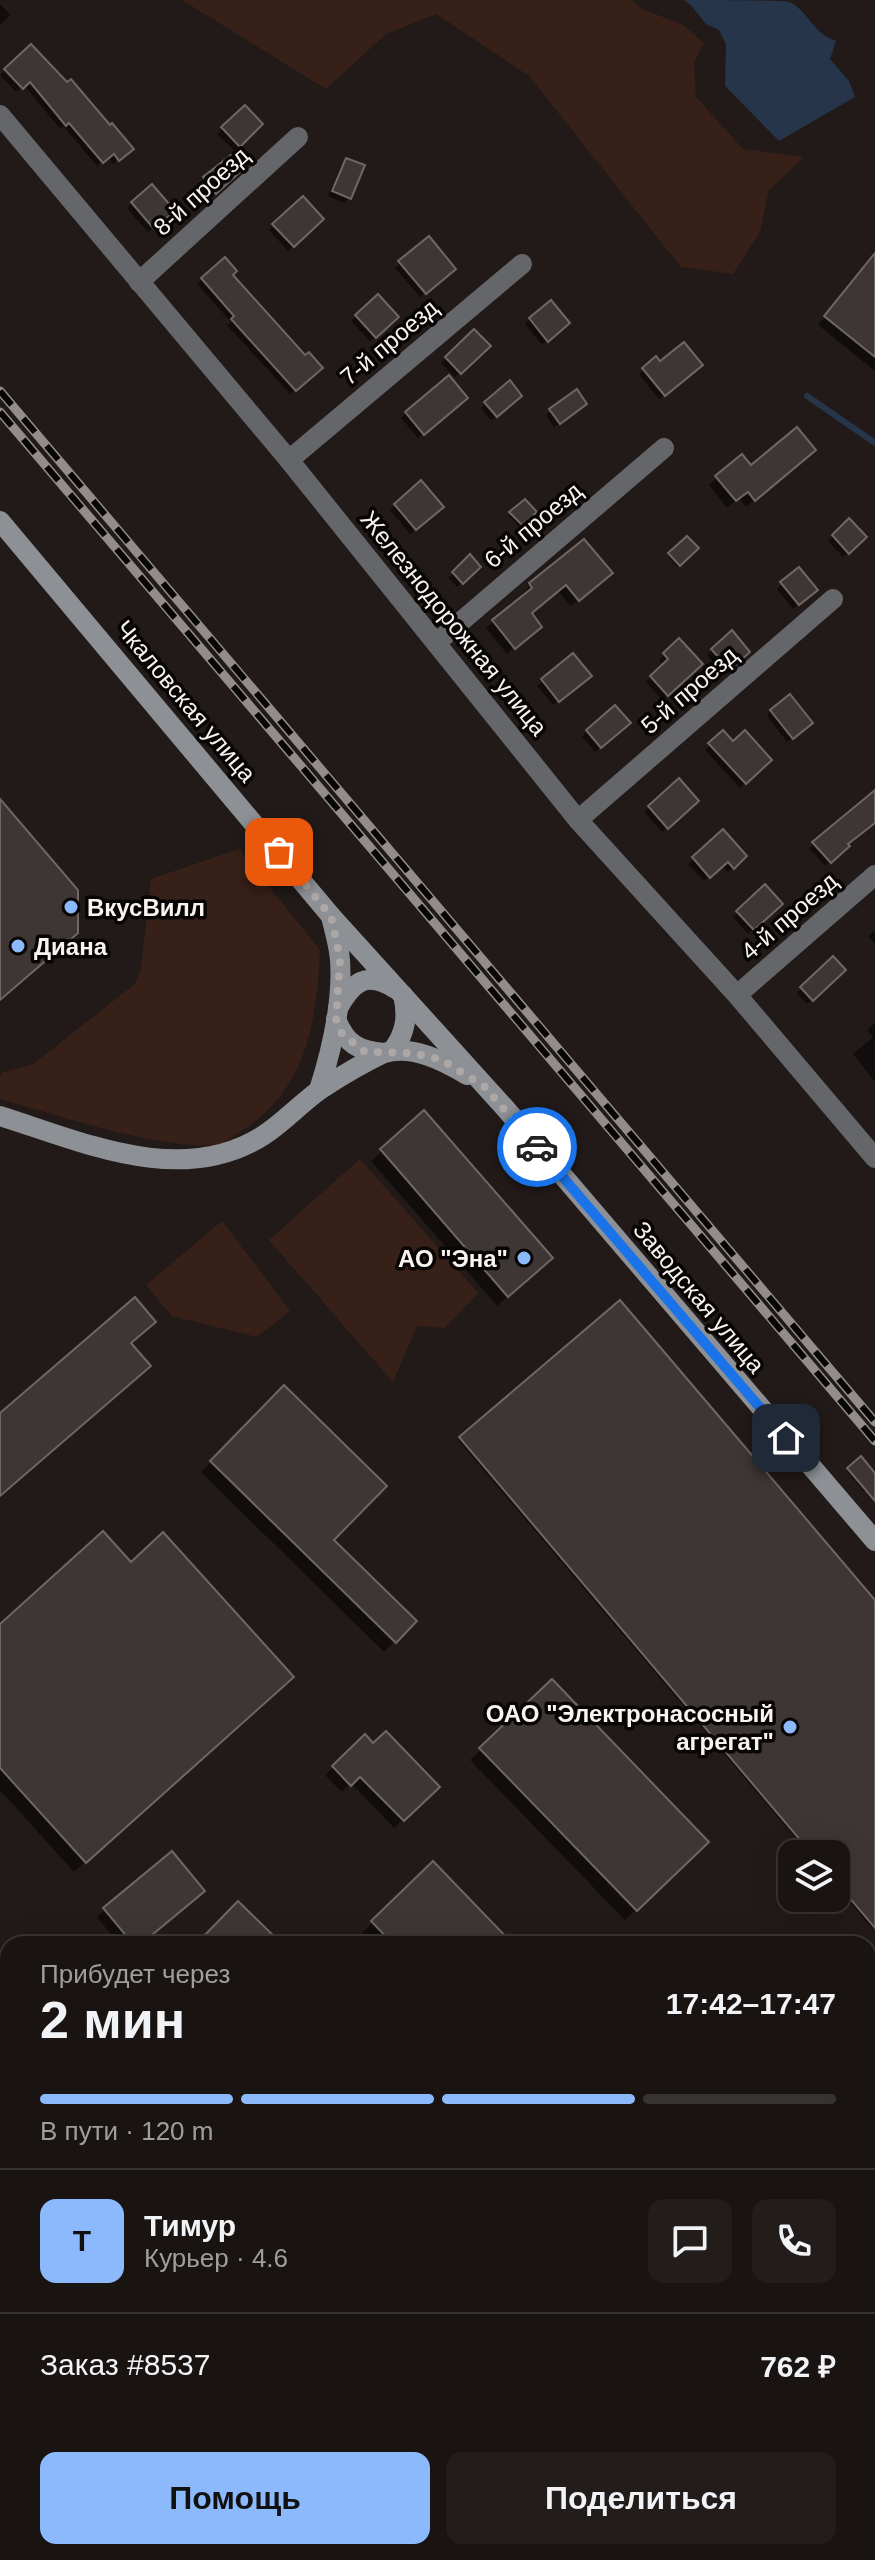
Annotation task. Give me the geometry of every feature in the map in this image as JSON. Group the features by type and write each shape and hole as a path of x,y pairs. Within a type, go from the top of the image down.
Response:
{"main road":[{"name":"Чкаловская улица","path":"0,521 331,916 400,992"},
{"path":"319,1090 330,1057 337,1014 340,959 331,916"},
{"path":"0,1116 124,1154 173,1160 208,1159 242,1147 264,1134 319,1090 388,1052 400,1041 407,1012 400,992 384,981 370,978 347,993 337,1014 342,1034 350,1043 365,1052 388,1052 440,1059 484,1086"},
{"name":"Заводская улица","path":"400,992 875,1541"}],"street":[{"name":"Железнодорожная улица","path":"0,115 289,460 578,820 737,995 875,1158"},
{"name":"8-й проезд","path":"139,282 298,137"},
{"name":"7-й проезд","path":"289,460 522,264"},
{"name":"6-й проезд","path":"436,643 664,448"},
{"name":"5-й проезд","path":"578,820 833,599"},
{"name":"4-й проезд","path":"737,995 875,875"}],"shaded area":[{"path":"182,0 632,0 640,8 683,25 704,43 694,63 696,97 743,149 804,157 769,190 760,232 733,274 681,267 529,76 436,14 386,34 326,89"},
{"path":"239,849 320,950 316,1002 304,1052 281,1095 263,1114 221,1144 189,1145 107,1130 0,1099 0,1077 3,1072 33,1064 135,984 141,968 151,879"},
{"path":"360,1159 478,1293 445,1328 417,1326 393,1382 269,1240"},
{"path":"222,1221 290,1311 257,1337 172,1316 146,1285"}],"water":[{"path":"684,0 790,2 816,28 836,41 830,59 849,81 855,97 779,141 725,86 726,44 719,30 706,24"}],"building":[{"path":"31,44 67,82 71,79 134,149 119,161 114,154 103,163 69,123 66,126 30,82 23,89 4,69"},
{"path":"245,105 263,124 240,147 221,127"},
{"path":"231,155 242,170 216,194 203,177"},
{"path":"346,158 365,165 351,199 332,191"},
{"path":"152,184 175,211 154,229 131,202"},
{"path":"303,196 324,219 294,247 272,224"},
{"path":"429,236 456,269 426,294 398,261"},
{"path":"875,253 875,357 824,316"},
{"path":"225,257 237,271 233,275 305,355 309,352 323,368 296,391 231,319 234,316 201,278"},
{"path":"378,294 399,317 376,338 355,315"},
{"path":"551,300 570,323 548,342 529,318"},
{"path":"474,329 491,346 461,374 445,357"},
{"path":"684,342 703,365 665,396 642,368 656,356 660,361"},
{"path":"449,375 468,398 424,435 405,412"},
{"path":"510,380 522,396 497,417 484,402"},
{"path":"577,389 587,404 560,424 549,409"},
{"path":"797,427 816,450 755,501 748,492 736,501 715,476 742,454 751,465"},
{"path":"421,480 444,507 416,530 394,504"},
{"path":"525,499 537,512 522,525 509,512"},
{"path":"849,518 867,537 849,554 832,535"},
{"path":"687,536 699,548 680,566 668,553"},
{"path":"584,539 613,573 579,601 566,585 532,613 542,627 515,649 492,620 532,588 529,583"},
{"path":"470,554 481,567 463,584 452,572"},
{"path":"799,567 818,590 799,605 780,582"},
{"path":"732,630 750,652 730,670 711,649"},
{"path":"679,638 703,664 668,696 650,676 668,659 663,653"},
{"path":"573,653 592,676 559,702 541,679"},
{"path":"790,694 813,723 793,739 770,710"},
{"path":"615,705 631,723 601,748 586,730"},
{"path":"723,730 733,741 745,730 772,760 746,784 708,743"},
{"path":"679,778 699,801 668,829 648,806"},
{"path":"875,790 875,823 848,844 850,846 831,863 812,842"},
{"path":"0,799 78,890 78,933 0,1000"},
{"path":"723,829 747,856 734,869 728,862 710,878 692,857"},
{"path":"765,884 783,904 754,930 736,911"},
{"path":"833,956 846,970 813,1001 800,987"},
{"path":"424,1110 553,1258 508,1297 380,1149"},
{"path":"135,1297 156,1322 131,1343 151,1366 0,1496 0,1413"},
{"name":"ОАО \"Электронасосный агрегат\"","path":"620,1300 875,1600 875,1928 850,1899 850,1840 800,1840 459,1437"},
{"path":"284,1385 387,1486 334,1540 417,1621 396,1643 210,1461"},
{"path":"861,1456 875,1473 875,1501 847,1468"},
{"path":"103,1531 131,1562 163,1532 294,1677 86,1863 0,1768 0,1624"},
{"path":"552,1679 709,1842 637,1911 479,1748"},
{"path":"386,1731 440,1787 404,1821 360,1777 351,1786 332,1766 365,1734 373,1743"},
{"path":"172,1851 205,1891 151,1936 126,1936 103,1908"},
{"path":"433,1861 505,1936 385,1936 371,1921"},
{"path":"238,1901 274,1936 204,1936"}],"waterway":[{"path":"807,396 875,443"}],"railway":[{"path":"0,391 875,1422"},
{"path":"0,412 875,1441"}],"way so far":[{"path":"279,852 331,916 340,959 336,1019 342,1034 365,1052 392,1051 440,1059 484,1086 537,1147"}],"place":[{"name":"ВкусВилл","path":"71,907"},
{"name":"Диана","path":"18,946"},
{"name":"АО \"Эна\"","path":"524,1258"},
{"name":"ОАО \"Электронасосный агрегат\"","path":"790,1727"}],"route":[{"path":"537,1147 786,1438"}]}
